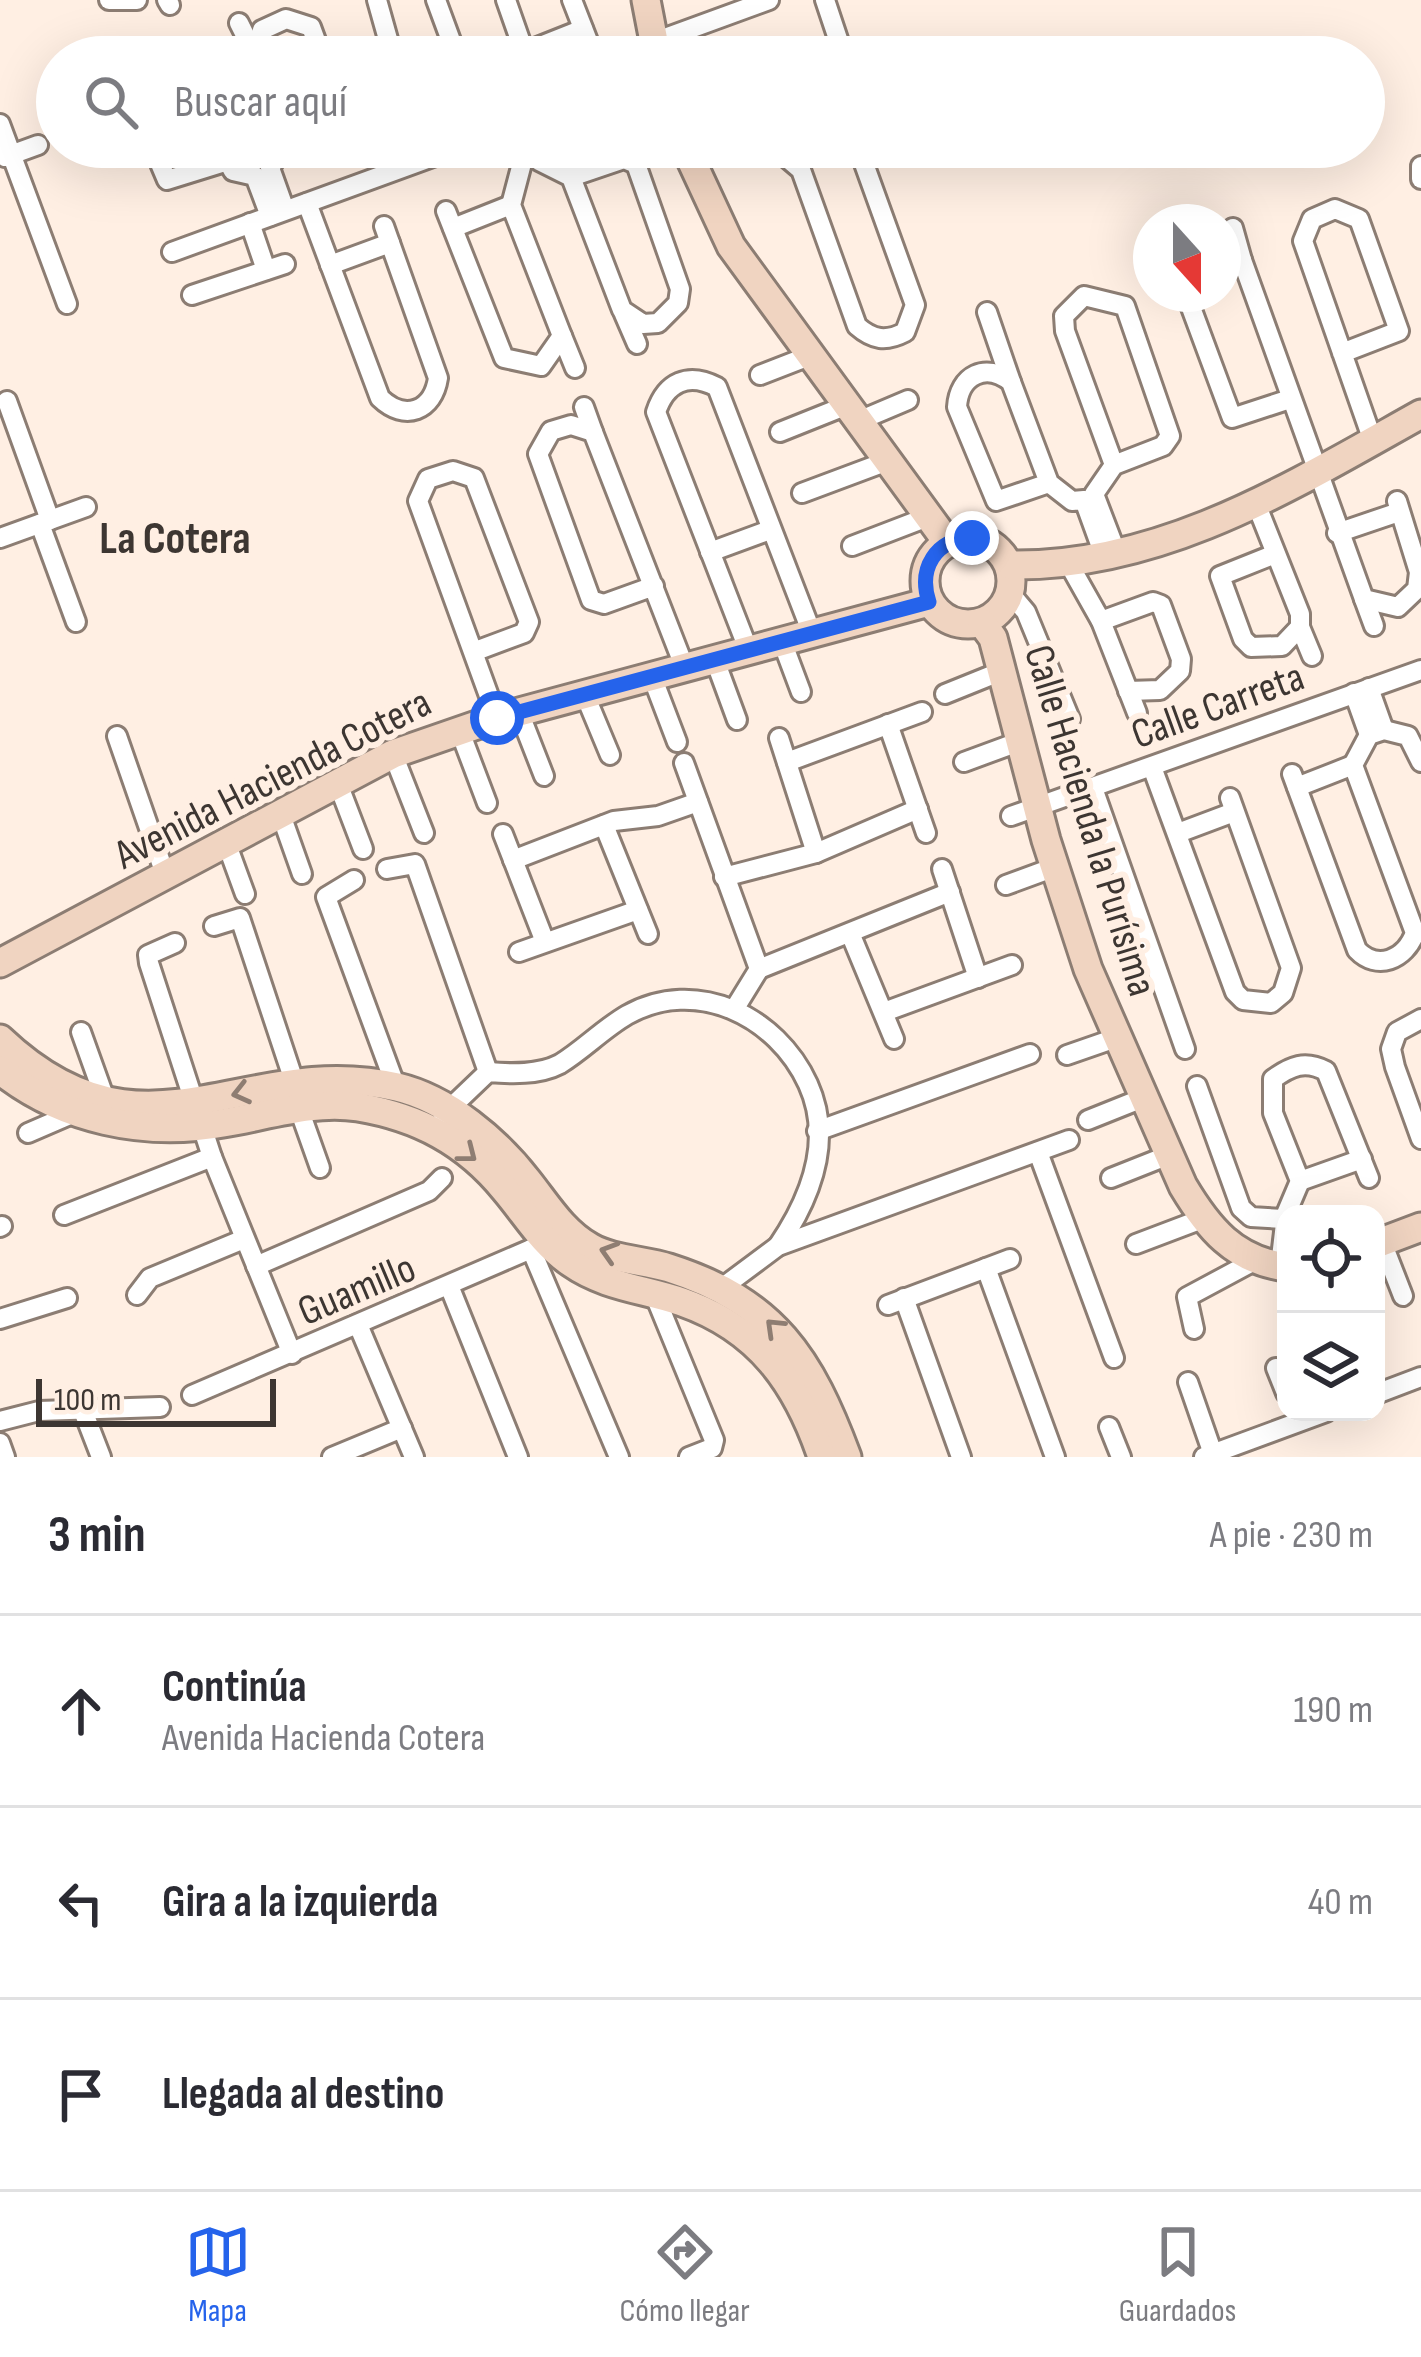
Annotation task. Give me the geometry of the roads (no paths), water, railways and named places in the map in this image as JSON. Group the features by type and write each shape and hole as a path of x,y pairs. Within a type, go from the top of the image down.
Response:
{"street":[{"path":"110,0 137,0"},
{"path":"376,0 387,36"},
{"path":"436,0 449,36"},
{"path":"506,0 519,36"},
{"path":"572,0 583,36"},
{"path":"646,0 653,36"},
{"path":"677,36 720,8 769,0"},
{"path":"824,0 837,36"},
{"path":"262,36 268,24 286,19 311,27 314,36"},
{"path":"239,23 245,36"},
{"path":"0,124 6,157 67,304"},
{"path":"6,157 36,146"},
{"path":"1421,166 1421,179"},
{"path":"162,168 167,180 192,168"},
{"path":"231,168 255,176 278,213"},
{"path":"270,168 278,213"},
{"path":"172,252 403,168"},
{"path":"521,168 512,205 574,368"},
{"path":"552,168 571,177 637,344"},
{"path":"571,177 598,168"},
{"path":"622,310 643,324 658,323 678,303 676,276 637,168"},
{"path":"695,168 731,246 948,543"},
{"path":"797,168 856,326 880,339 928,322"},
{"path":"866,168 915,305 905,332"},
{"path":"307,203 330,265 380,398 400,411 417,412 430,402 438,378 387,234 330,265"},
{"path":"512,205 450,219 504,358 542,366 562,336"},
{"path":"1303,241 1306,228 1322,212 1347,211 1359,219 1398,324 1393,334 1342,353"},
{"path":"1294,217 1373,441"},
{"path":"192,296 275,267 250,224"},
{"path":"1241,256 1374,626"},
{"path":"1111,556 1094,494 1114,465 1163,446 1170,436 1125,306 1084,296 1064,316 1065,331 1114,465"},
{"path":"987,312 1049,483 1072,501 1084,500 1111,556"},
{"path":"1193,312 1232,418 1290,399"},
{"path":"760,375 809,356"},
{"path":"1011,382 1001,374 977,372 958,392 957,406 996,501 1049,483"},
{"path":"750,654 656,412 674,384 691,378 717,387 813,636"},
{"path":"779,432 908,400"},
{"path":"7,401 76,622"},
{"path":"584,407 686,671"},
{"path":"1010,579 1111,556 1257,506 1421,414"},
{"path":"593,432 561,427 544,439 538,454 592,600 604,604 654,586"},
{"path":"802,493 885,462"},
{"path":"473,652 529,629 474,478 440,473 428,479 418,501 473,652 544,776"},
{"path":"1257,506 1312,656"},
{"path":"1337,533 1398,506 1419,572 1417,589 1409,602 1364,599"},
{"path":"0,538 86,507"},
{"path":"852,546 926,518"},
{"path":"710,552 770,530"},
{"path":"1010,579 1004,606 982,623 952,622 929,602 925,575 937,550 948,543 984,541 1010,579 1026,612 1070,719"},
{"path":"1275,554 1220,576 1243,639 1252,647 1282,646 1300,627"},
{"path":"1070,566 1101,621 1137,712"},
{"name":"Avenida Hacienda Cotera","path":"4,967 165,874 393,754 508,715 750,654 929,602"},
{"path":"1101,621 1153,602 1161,605 1181,659 1174,681 1160,690 1128,691"},
{"name":"Calle Hacienda la Purísima","path":"982,623 993,638 1021,741 1025,812 1054,867 1116,1038 1168,1155 1202,1219 1230,1247 1274,1264"},
{"path":"783,644 801,692"},
{"path":"716,663 737,719"},
{"name":"Calle Carreta","path":"1025,812 1421,670"},
{"path":"945,694 1002,671"},
{"path":"653,679 677,742"},
{"path":"1361,691 1377,732"},
{"path":"585,695 610,755"},
{"path":"787,762 922,712"},
{"path":"889,724 926,833"},
{"path":"459,729 487,803"},
{"path":"1377,732 1408,736 1419,752"},
{"path":"1353,765 1418,941 1391,960 1374,962 1357,950 1294,780 1353,765 1377,732"},
{"path":"117,736 165,874"},
{"path":"779,738 816,853"},
{"path":"964,761 1021,741"},
{"path":"393,754 424,833"},
{"path":"683,763 759,969"},
{"path":"1152,766 1234,992 1243,1000 1270,1004 1283,993 1291,968 1232,805 1178,833"},
{"path":"337,782 363,849"},
{"path":"1094,788 1185,1049"},
{"path":"513,860 604,824 658,816 698,802"},
{"path":"724,878 816,853 918,809"},
{"path":"280,812 302,874"},
{"path":"604,824 648,934"},
{"path":"503,834 545,942"},
{"path":"226,842 245,894"},
{"path":"388,868 412,861 488,1072"},
{"path":"1006,885 1054,867"},
{"path":"942,869 978,978"},
{"path":"354,880 326,893 396,1087 440,1118 496,1145 555,1217 591,1249 670,1268 771,1319 806,1362 847,1457"},
{"path":"735,1008 759,969 950,892"},
{"path":"519,952 638,910"},
{"path":"214,926 240,918 320,1168"},
{"path":"850,933 895,1039"},
{"path":"175,944 148,955 212,1156 292,1354"},
{"path":"884,1012 1012,965"},
{"path":"440,1118 488,1072 535,1072 559,1064 629,1013 662,1001 698,1000 735,1008 765,1026 793,1054 811,1090 818,1131 814,1184 778,1246"},
{"path":"1421,1018 1396,1032 1391,1049 1421,1139"},
{"path":"81,1032 105,1099"},
{"path":"1067,1055 1116,1038"},
{"path":"0,1039 54,1082 139,1107 200,1115"},
{"path":"818,1131 1030,1054"},
{"path":"1290,1205 1300,1181 1269,1096 1273,1079 1305,1064 1326,1071 1365,1168 1300,1181"},
{"path":"0,1070 72,1114 127,1124 296,1095 396,1087"},
{"path":"1197,1086 1241,1208 1251,1217 1277,1216"},
{"path":"296,1095 440,1118 485,1168 538,1246 619,1457"},
{"path":"1088,1120 1143,1098"},
{"path":"28,1133 72,1114"},
{"path":"719,1290 778,1246 1070,1140"},
{"path":"1038,1152 1114,1358"},
{"path":"1111,1178 1168,1155"},
{"path":"64,1215 212,1156"},
{"path":"256,1266 429,1191 442,1178"},
{"path":"1136,1244 1202,1219"},
{"path":"1385,1241 1421,1227"},
{"path":"137,1295 150,1278 244,1239"},
{"path":"538,1246 602,1280 716,1317 764,1352 805,1406 822,1457"},
{"name":"Guamillo","path":"192,1395 450,1288 538,1246"},
{"path":"1385,1256 1403,1296"},
{"path":"962,1457 896,1301 1010,1259"},
{"path":"1193,1329 1187,1297 1274,1264"},
{"path":"986,1268 1055,1457"},
{"path":"450,1288 518,1457"},
{"path":"656,1296 714,1440 712,1448 689,1457"},
{"path":"0,1319 68,1298"},
{"path":"359,1327 414,1457"},
{"path":"1385,1386 1421,1377"},
{"path":"1188,1382 1209,1455 1288,1421"},
{"path":"0,1421 82,1408 160,1407"},
{"path":"82,1408 101,1457"},
{"path":"1109,1426 1121,1457"},
{"path":"332,1457 402,1428"},
{"path":"0,1443 5,1457"}],"district":[{"name":"La Cotera","path":"175,537"}]}
